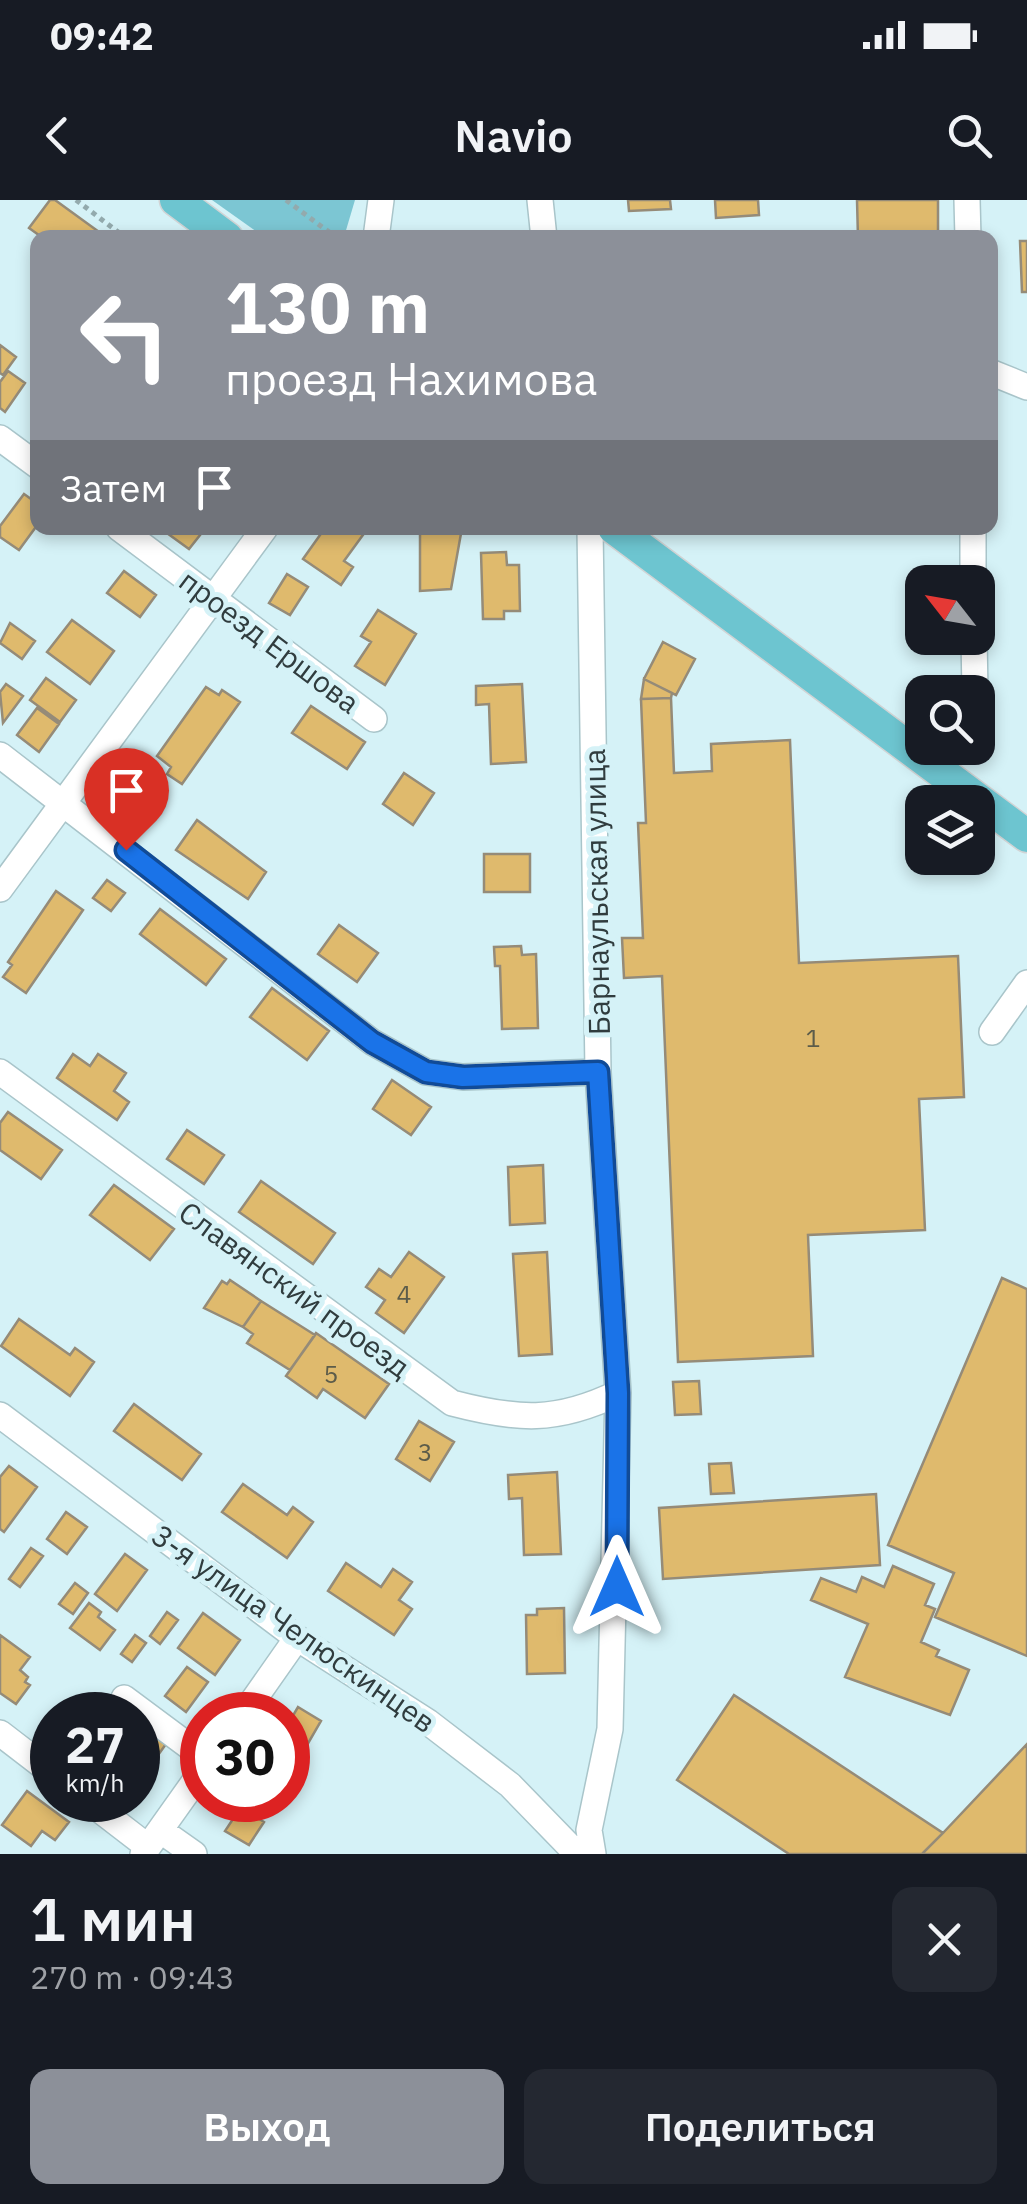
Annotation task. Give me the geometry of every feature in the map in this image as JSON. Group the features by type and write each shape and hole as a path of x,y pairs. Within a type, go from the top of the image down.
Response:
{"main road":[{"path":"176,200 215,230"},
{"path":"624,535 905,734"},
{"path":"946,765 1027,836"}],"street":[{"path":"377,230 381,200"},
{"path":"540,200 543,230"},
{"path":"967,200 968,230"},
{"path":"998,375 1027,387"},
{"path":"0,438 30,460"},
{"name":"проезд Ершова","path":"128,535 374,719"},
{"path":"0,889 260,535"},
{"name":"Барнаульская улица","path":"590,535 598,1072 618,1393 611,1711 590,1830 593,1854"},
{"path":"972,535 973,565"},
{"path":"0,755 372,1042 426,1072 463,1077 598,1072"},
{"path":"992,1032 1027,983"},
{"name":"Славянский проезд","path":"0,1072 452,1404 483,1412 559,1417 618,1393"},
{"name":"3-я улица Челюскинцев","path":"0,1414 297,1638 456,1743 510,1786 576,1854"},
{"path":"258,1692 297,1638"},
{"path":"0,1733 30,1756"},
{"path":"150,1844 180,1802"},
{"path":"118,1822 150,1844 194,1854"}],"path":[{"path":"76,200 115,230"},
{"path":"286,200 326,230"}],"shaded area":[{"path":"212,200 355,200 346,230 254,230"}],"building":[{"path":"50,200 55,200 96,230 32,230 29,228"},
{"path":"628,200 670,200 671,209 629,211"},
{"path":"715,200 758,200 759,215 716,218"},
{"path":"857,200 938,200 938,230 858,230"},
{"path":"1020,241 1027,241 1027,292 1022,292"},
{"path":"0,345 16,357 3,375 0,373"},
{"path":"8,371 25,383 5,412 0,408 0,382"},
{"path":"24,494 30,498 30,535 19,550 0,537 0,526"},
{"path":"170,535 200,535 189,549"},
{"path":"320,535 363,535 344,561 353,567 341,585 303,559"},
{"path":"420,535 461,535 451,589 420,591"},
{"path":"506,552 507,565 519,565 520,611 504,611 504,619 483,619 481,553"},
{"path":"124,571 156,595 140,617 107,593"},
{"path":"287,574 308,587 290,615 269,603"},
{"path":"378,610 416,634 385,685 355,666 371,642 361,636"},
{"path":"72,620 114,651 90,684 47,652"},
{"path":"10,623 35,641 22,659 0,643"},
{"path":"663,642 695,659 676,695 644,679"},
{"path":"46,678 76,700 60,722 30,700"},
{"path":"644,679 672,693 671,698 641,699"},
{"path":"6,684 23,696 3,723 0,692"},
{"path":"522,684 526,762 491,764 489,704 476,705 476,686"},
{"path":"206,687 219,695 222,690 240,702 182,784 167,774 171,767 157,756"},
{"path":"671,698 674,773 712,771 711,744 790,740 799,963 958,956 964,1097 919,1099 925,1230 808,1235 813,1356 678,1362 662,976 624,978 622,938 643,938 638,823 646,823 641,699"},
{"path":"311,706 365,742 347,769 292,733"},
{"path":"37,708 59,724 39,752 17,735"},
{"path":"404,773 434,793 413,825 383,804"},
{"path":"197,820 266,872 248,899 176,850"},
{"path":"484,854 530,854 530,892 484,892"},
{"path":"107,880 125,893 111,911 93,898"},
{"path":"56,891 83,910 26,993 3,977 12,965 8,962"},
{"path":"160,909 226,959 206,985 140,934"},
{"path":"339,925 378,953 357,982 318,954"},
{"path":"521,946 522,955 536,954 538,1028 502,1029 500,966 495,966 494,947"},
{"path":"272,988 329,1031 307,1060 250,1017"},
{"path":"73,1054 90,1066 98,1054 126,1073 114,1091 129,1102 117,1120 57,1078"},
{"path":"392,1080 431,1107 411,1135 373,1109"},
{"path":"8,1112 62,1150 41,1179 0,1150 0,1123"},
{"path":"187,1130 224,1155 204,1184 167,1159"},
{"path":"543,1165 545,1223 510,1225 508,1167"},
{"path":"261,1181 335,1233 313,1264 239,1212"},
{"path":"114,1185 174,1229 150,1260 90,1215"},
{"path":"409,1252 444,1277 404,1333 376,1313 385,1300 366,1287 379,1269 391,1277"},
{"path":"547,1252 552,1354 519,1356 513,1254"},
{"path":"1002,1278 1027,1289 1027,1656 935,1617 954,1573 888,1545"},
{"path":"230,1280 261,1301 243,1327 204,1308 222,1281 227,1284"},
{"path":"261,1301 315,1335 290,1370 247,1343 253,1334 243,1327"},
{"path":"19,1319 70,1355 75,1348 94,1362 70,1396 1,1346"},
{"path":"316,1333 389,1384 365,1418 323,1389 317,1398 286,1376"},
{"path":"699,1381 701,1414 675,1415 673,1382"},
{"path":"134,1404 201,1454 182,1480 114,1431"},
{"path":"419,1421 454,1442 430,1481 396,1459"},
{"path":"731,1463 734,1493 711,1494 709,1464"},
{"path":"9,1466 37,1487 4,1532 0,1529 0,1477"},
{"path":"557,1472 561,1554 524,1555 522,1498 509,1499 508,1475"},
{"path":"243,1484 287,1515 293,1507 313,1522 287,1558 222,1512"},
{"path":"876,1494 880,1565 663,1579 659,1508"},
{"path":"66,1512 87,1527 67,1554 47,1539"},
{"path":"31,1548 43,1556 20,1587 9,1579"},
{"path":"125,1554 147,1570 117,1611 95,1594"},
{"path":"346,1563 381,1587 393,1569 412,1582 399,1600 412,1609 394,1635 328,1591"},
{"path":"893,1566 934,1584 925,1605 935,1609 921,1642 939,1650 936,1656 969,1670 950,1715 845,1677 868,1624 811,1600 821,1578 856,1592 862,1577 884,1587"},
{"path":"75,1583 88,1593 73,1614 59,1604"},
{"path":"89,1603 101,1612 98,1617 115,1630 100,1650 70,1628"},
{"path":"564,1608 565,1673 527,1674 526,1615 537,1615 537,1609"},
{"path":"167,1612 178,1620 160,1644 150,1636"},
{"path":"203,1613 240,1640 215,1675 178,1648"},
{"path":"0,1635 30,1657 20,1670 30,1685 16,1704 0,1693"},
{"path":"135,1635 146,1643 132,1662 121,1654"},
{"path":"187,1667 208,1682 201,1692 180,1692 180,1707 165,1696"},
{"path":"734,1695 943,1833 922,1854 789,1854 677,1780"},
{"path":"310,1714 321,1721 310,1740"},
{"path":"1027,1744 1027,1854 922,1854 943,1833"},
{"path":"27,1791 30,1822 69,1822 55,1840 42,1831 31,1846 2,1825"},
{"path":"231,1822 264,1822 249,1845 225,1831"}],"route":[{"path":"126,850 372,1042 426,1072 463,1077 598,1072 618,1393 617,1587"}]}
